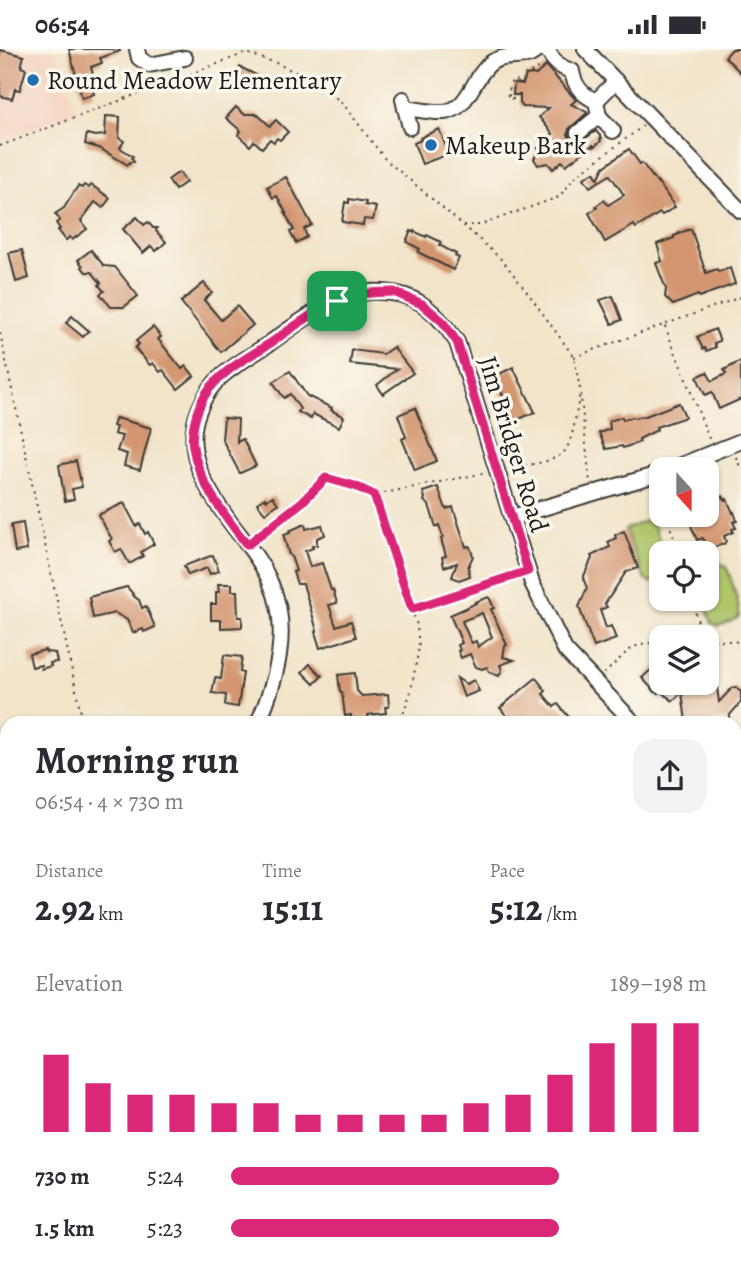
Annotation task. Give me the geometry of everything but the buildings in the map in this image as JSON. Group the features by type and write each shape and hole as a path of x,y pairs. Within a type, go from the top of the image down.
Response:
{"street":[{"path":"136,49 139,58 149,65 185,58"},
{"path":"571,71 587,52 741,211"},
{"path":"410,127 404,104 436,112 456,109 482,72 499,59 545,55 571,71"},
{"path":"571,71 579,90 596,101"},
{"path":"596,101 616,82"},
{"path":"596,101 599,116 613,131"},
{"path":"578,134 599,116"},
{"name":"Jim Bridger Road","path":"261,716 275,677 281,620 272,584 264,569 209,493 198,469 192,445 195,420 205,395 221,376 303,321 337,301 366,293 394,292 422,304 442,321 457,342 532,583 565,650 628,716"},
{"path":"701,457 736,443"},
{"path":"512,517 649,476"}],"path":[{"path":"0,146 246,53 276,63 319,83 344,105 385,159 503,261 574,357 591,494"},
{"path":"513,101 513,96 508,95 512,89 512,80 523,81 526,73 532,72 545,55"},
{"path":"463,225 480,225 559,197 576,176 652,118"},
{"path":"574,357 741,297"},
{"path":"664,324 714,452"},
{"path":"0,333 82,716"},
{"path":"736,443 741,469"},
{"path":"247,545 302,502 326,478 355,486 374,495 417,625 419,647 411,691 402,716"},
{"path":"412,609 528,571"},
{"path":"719,640 741,642"},
{"path":"596,682 628,651 640,644 649,643"}],"shaded area":[{"name":"Round Meadow Elementary","path":"0,49 54,49 77,111 0,141"}],"green space":[{"path":"646,521 649,527 654,527 660,541 649,541 649,582 645,580 625,529"},
{"path":"719,563 726,566 735,591 739,616 719,626 712,623 708,611 719,611"}],"place":[{"name":"Round Meadow Elementary","path":"33,80"},
{"name":"Makeup Bark","path":"431,145"}],"route":[{"path":"394,292 422,304 442,321 457,342 528,571 412,609 374,495 341,481 326,478 302,502 247,545 209,493 198,469 192,445 195,420 205,395 221,376 337,301 366,293 394,292"}]}
